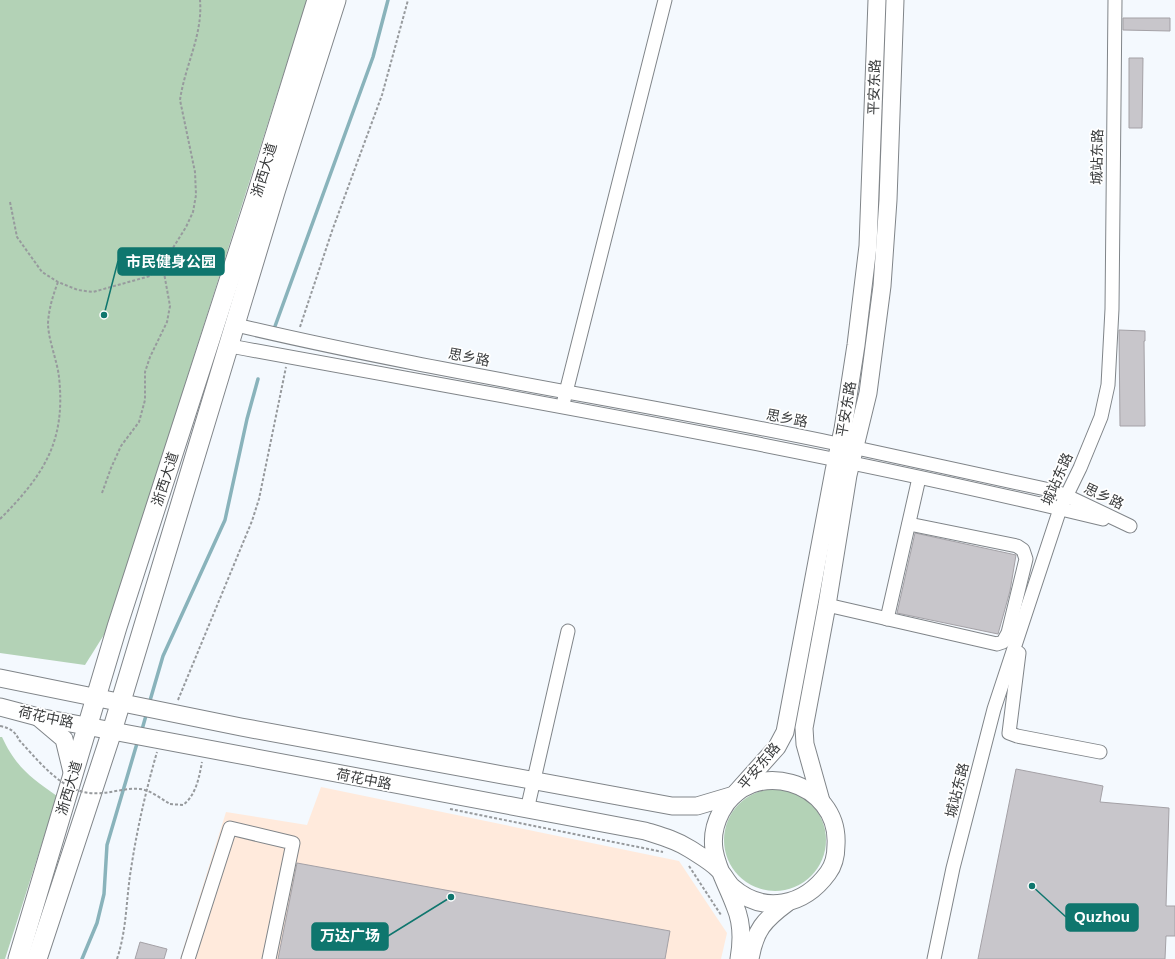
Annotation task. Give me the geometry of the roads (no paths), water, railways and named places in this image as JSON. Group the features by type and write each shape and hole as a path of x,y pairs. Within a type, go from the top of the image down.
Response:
{"highway":[{"name":"浙西大道","path":"18,959 117,627 256,197 317,0"},
{"name":"浙西大道","path":"37,959 129,704 275,192 336,0"}],"main road":[{"name":"平安东路","path":"821,801 805,744 804,728 827,605 868,246 877,0"},
{"name":"平安东路","path":"734,795 777,747 785,732 845,454 868,393 882,286 888,200 895,0"},
{"name":"荷花中路","path":"0,678 241,727 672,806 697,806 734,795"},
{"name":"荷花中路","path":"0,707 38,717 662,836 690,849 719,870"},
{"path":"38,717 64,739 72,776"},
{"path":"739,959 742,943 736,907 719,870 713,850 714,830 721,811 734,795 750,785 769,780 788,781 806,788 821,801 832,817 837,837 836,854 830,871 820,885 806,896 787,903 769,916 760,928 753,942 750,959"},
{"path":"719,870 731,886 747,898 767,904 787,903"}],"street":[{"path":"562,406 567,393 665,0"},
{"name":"城站东路","path":"934,959 953,868 994,710 1060,509 1101,418 1108,385 1112,309 1115,0"},
{"name":"思乡路","path":"230,346 562,406 845,454 1050,490 1067,496 1130,526 919,478 845,454 567,393 296,339 236,325"},
{"path":"887,619 919,478"},
{"path":"827,605 997,644 1003,642 1008,633 1026,559 1023,550 1017,546 909,524"},
{"path":"1023,621 1009,733 1017,736 1100,752"},
{"path":"527,810 568,631"},
{"path":"188,959 230,828 293,843 269,959"}],"waterway":[{"path":"274,329 373,57 388,0"},
{"path":"149,704 163,656 225,520 247,419 258,379"},
{"path":"141,733 147,712"},
{"path":"82,959 97,923 104,894 107,845 138,740"}],"place":[{"name":"市民健身公园","path":"104,315"},
{"name":"Quzhou","path":"1032,886"},
{"name":"万达广场","path":"451,897"}]}
